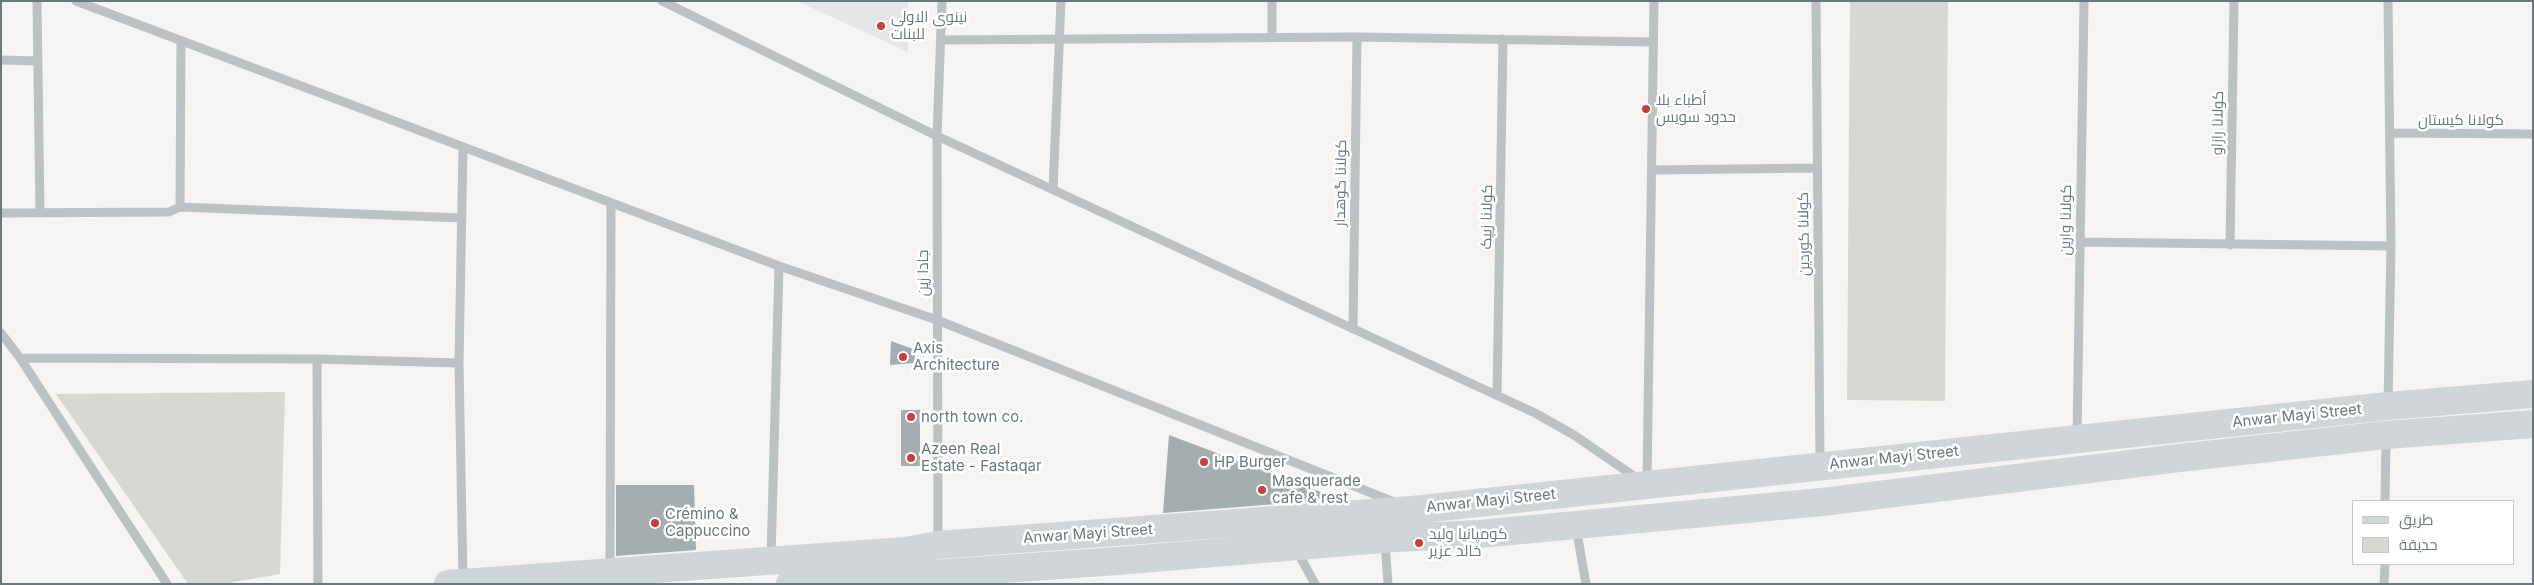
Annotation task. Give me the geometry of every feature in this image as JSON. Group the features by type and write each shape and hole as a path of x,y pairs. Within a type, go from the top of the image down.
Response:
{"main road":[{"name":"Anwar Mayi Street","path":"455,583 905,551 938,546 1412,510 2388,406 2533,394"},
{"name":"Anwar Mayi Street","path":"790,584 1117,561 1384,539 1479,534 1822,502 2179,458 2386,435 2533,424"},
{"path":"1113,532 1117,561"}],"street":[{"path":"37,1 40,213"},
{"path":"76,1 779,266 937,320 1412,510"},
{"path":"662,1 937,136 1497,394 1574,435 1647,486"},
{"name":"جادا زین","path":"938,546 937,136 942,1"},
{"path":"1053,189 1062,1"},
{"path":"1272,1 1272,37"},
{"path":"1647,486 1654,1"},
{"name":"کولانا کوردین","path":"1816,1 1820,466"},
{"name":"کولانا وارین","path":"2077,439 2084,1"},
{"name":"کولانا رازاو","path":"2230,245 2234,1"},
{"path":"2388,1 2391,246 2388,406"},
{"path":"942,40 1357,37 1653,42"},
{"name":"کولانا گوهدار","path":"1353,329 1357,37"},
{"name":"کولانا زیپک","path":"1497,394 1504,39"},
{"path":"180,206 181,41"},
{"path":"1,60 38,61"},
{"name":"کولانا کیستان","path":"2390,133 2533,134"},
{"path":"455,583 463,147"},
{"path":"1652,170 1817,168"},
{"path":"610,572 611,203"},
{"path":"1,213 169,212 180,206 462,218"},
{"path":"2080,242 2391,246"},
{"path":"771,560 779,266"},
{"path":"1,333 20,358 166,584"},
{"path":"20,358 317,359 459,363"},
{"path":"317,359 318,584"},
{"path":"2385,500 2386,435"},
{"path":"1576,525 1586,584"},
{"path":"1384,539 1388,584"},
{"path":"1294,546 1315,584"},
{"path":"2384,584 2385,565"}],"shaded area":[{"name":"نينوى الاولى للبنات","path":"797,1 908,1 908,52"}],"green space":[{"path":"1850,1 1948,1 1945,401 1847,400"},
{"path":"285,392 280,574 223,584 188,584 56,394"}],"building":[{"name":"Axis Architecture","path":"891,341 916,350 914,363 890,365"},
{"path":"901,410 920,410 920,466 901,466"},
{"name":"HP Burger","path":"1169,435 1334,497 1289,503 1163,513"},
{"name":"Crémino & Cappuccino","path":"616,485 694,485 696,550 616,556"}],"place":[{"name":"نينوى الاولى للبنات","path":"881,26"},
{"name":"أطباء بلا حدود سويس","path":"1646,109"},
{"name":"Axis Architecture","path":"903,357"},
{"name":"north town co.","path":"911,417"},
{"name":"Azeen Real Estate - Fastaqar","path":"911,458"},
{"name":"HP Burger","path":"1204,462"},
{"name":"Masquerade cafe & rest","path":"1262,490"},
{"name":"Crémino & Cappuccino","path":"655,523"},
{"name":"كومپانيا وليد خالد عزير","path":"1419,543"}]}
